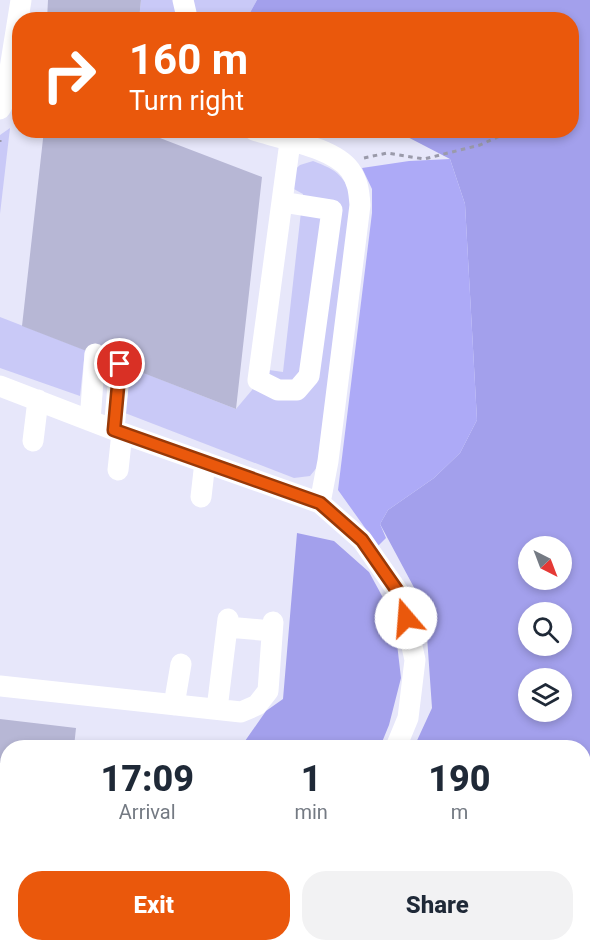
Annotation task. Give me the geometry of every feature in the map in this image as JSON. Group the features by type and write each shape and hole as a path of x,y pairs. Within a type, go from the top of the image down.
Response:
{"lane":[{"path":"0,109 5,100 12,56"},
{"path":"280,138 325,152 343,162 351,171 359,188 360,206 328,461 320,503"},
{"path":"282,202 332,210 309,376 297,390 278,390 258,380 290,141"},
{"path":"90,421 95,354"},
{"path":"118,470 120,364"},
{"path":"0,386 118,432 320,503 362,540 401,596 415,660 408,718 399,740"},
{"path":"33,441 38,400"},
{"path":"201,498 205,462"},
{"path":"0,686 93,685 174,705 241,712 257,705 268,691 273,627 228,623 216,709"},
{"path":"174,705 181,664"}],"path":[{"path":"343,162 387,153 424,159 480,145 495,138"}],"shaded area":[{"path":"141,0 178,0 177,12 140,12"},
{"path":"192,0 257,0 250,12 194,12"},
{"path":"257,0 590,0 590,740 417,740 432,708 425,608 380,524 388,510 434,478 460,453 477,420 465,204 450,159 410,138 579,138 579,12 250,12"},
{"path":"10,128 0,214 0,135"},
{"path":"450,159 465,204 477,420 460,453 434,478 388,510 380,524 386,538 378,546 338,490 372,213 372,189 362,168 409,161"},
{"path":"313,161 339,175 347,186 352,202 322,461 310,476 294,478 125,413 131,368 236,409 269,370 283,372 303,194 292,188 292,172 300,165"},
{"path":"0,317 85,350 80,396 0,368"},
{"path":"297,533 334,541 369,572 394,618 401,678 383,740 246,740 266,711 283,699"}],"building":[{"path":"48,0 141,0 140,12 47,12"},
{"path":"43,138 160,138 262,177 236,409 22,326"},
{"path":"0,719 76,728 75,740 0,740"}],"route":[{"path":"120,364 114,430 320,503 362,540 401,596 406,618"}]}
